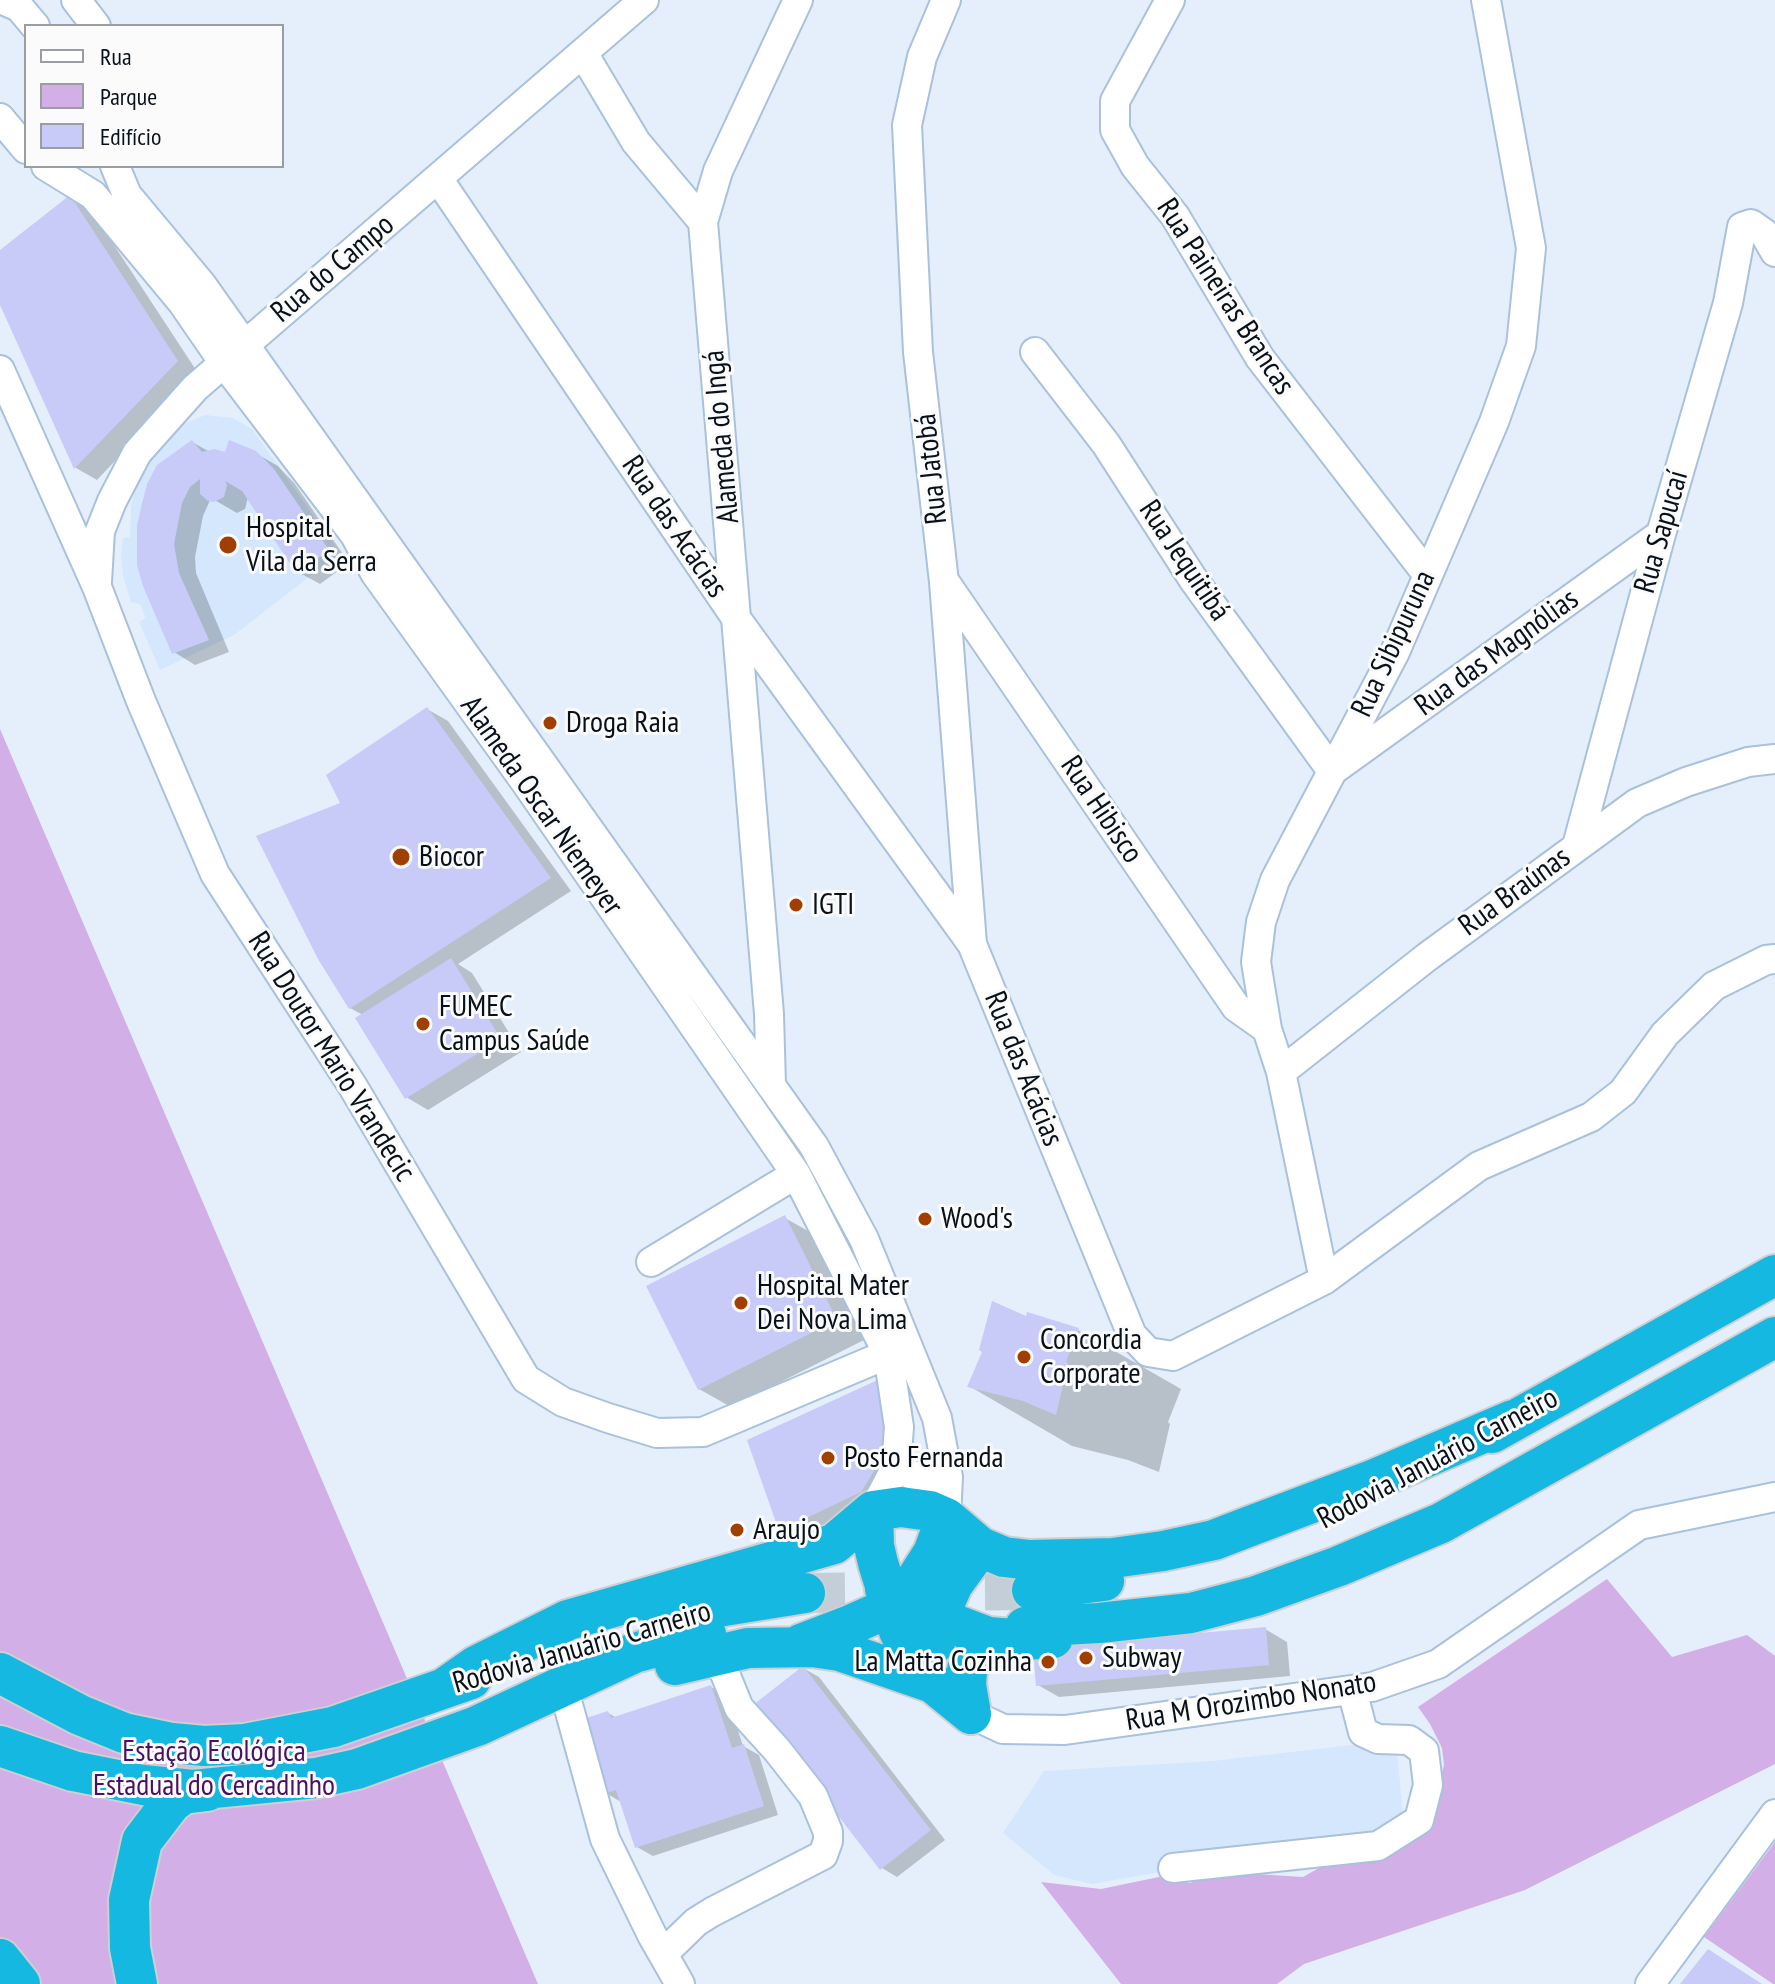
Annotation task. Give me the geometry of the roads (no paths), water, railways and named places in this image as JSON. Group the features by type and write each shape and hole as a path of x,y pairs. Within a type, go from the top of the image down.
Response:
{"highway":[{"name":"Rodovia Januário Carneiro","path":"1002,1631 1221,1562 1307,1530 1459,1455 1513,1420 1775,1275"},
{"name":"Rodovia Januário Carneiro","path":"1002,1631 1191,1613 1256,1596 1339,1566 1441,1523 1775,1337"},
{"path":"446,1687 476,1666 568,1620 834,1544 873,1511 901,1507 930,1511 946,1518 980,1547 1004,1557 1085,1559 1163,1551 1214,1540 1375,1479 1513,1420"},
{"path":"873,1511 874,1546 927,1680"},
{"path":"477,1726 540,1710 598,1689 717,1654 748,1648 801,1620 848,1626 892,1597 933,1553 946,1518"},
{"path":"927,1680 938,1618 953,1584 980,1547"},
{"path":"980,1547 984,1561 979,1601 1002,1631"},
{"path":"892,1597 938,1618 1002,1631"},
{"name":"Rodovia Januário Carneiro","path":"80,1715 124,1733 172,1743 204,1746 245,1744 333,1727 632,1627 699,1610 801,1620"},
{"name":"Rodovia Januário Carneiro","path":"242,1787 316,1778 357,1769 477,1726 634,1653 709,1633 801,1620"},
{"path":"801,1620 840,1651 927,1680 971,1714"},
{"path":"927,1680 1002,1631"},
{"path":"971,1714 966,1685 1002,1631"},
{"path":"0,1673 80,1715"},
{"path":"0,1698 20,1708 80,1715"},
{"path":"0,1746 73,1771 143,1785 193,1790 242,1787"},
{"path":"137,1984 130,1948 129,1900 142,1841 171,1803 183,1794 242,1787"},
{"path":"0,1959 20,1984"}],"street":[{"path":"76,0 94,24"},
{"name":"Rua do Campo","path":"97,587 100,531 137,453 195,388 644,0"},
{"name":"Alameda do Ingá","path":"771,1085 769,1014 703,222 718,171 798,0"},
{"name":"Rua Jatobá","path":"946,0 922,57 907,125 918,352 944,582 972,944"},
{"name":"Rua Paineiras Brancas","path":"1170,0 1115,101 1115,130 1135,166 1175,216 1260,358 1427,574"},
{"name":"Rua Sibipuruna","path":"1324,1280 1281,1072 1267,1029 1256,962 1261,922 1275,880 1395,652 1494,422 1521,346 1531,248 1486,0"},
{"path":"583,53 636,142 703,222"},
{"path":"0,118 24,147"},
{"name":"Alameda Oscar Niemeyer","path":"49,168 93,195 182,302 234,353 435,634 814,1146 864,1239 937,1418 948,1477 946,1518"},
{"name":"Alameda Oscar Niemeyer","path":"116,168 127,195 202,285 234,353"},
{"name":"Rua das Acácias","path":"439,180 738,621 972,944 1132,1335 1148,1352 1173,1356 1324,1280 1479,1166 1591,1117 1623,1092 1665,1034 1714,986 1766,960 1775,959"},
{"name":"Rua Sapucaí","path":"1577,846 1661,534 1728,303 1742,227 1751,224 1764,233 1775,252"},
{"name":"Rua Jequitibá","path":"1035,352 1106,444 1193,579 1332,771"},
{"name":"Rua Doutor Mario Vrandecic","path":"0,370 97,587 141,701 215,874 352,1085 526,1379 563,1402 620,1422 657,1433 703,1432 888,1354"},
{"name":"Rua das Magnólias","path":"1332,771 1661,534"},
{"name":"Rua Hibisco","path":"944,582 1236,1007 1267,1029"},
{"name":"Alameda Oscar Niemeyer","path":"435,634 796,1174 888,1354 899,1427 896,1467 873,1511"},
{"name":"Rua Braúnas","path":"1281,1072 1427,957 1637,803 1735,766 1775,759"},
{"path":"651,1262 796,1174"},
{"path":"896,1467 932,1480 948,1477"},
{"name":"Rua M Orozimbo Nonato","path":"971,1714 1003,1729 1065,1730 1372,1687 1438,1664 1639,1525 1775,1497"},
{"path":"663,1954 696,1922 712,1912 823,1855 828,1841 828,1832 813,1796 739,1708 717,1654"},
{"path":"1173,1868 1378,1846 1419,1820 1428,1785 1424,1751 1409,1740 1378,1739 1363,1732 1352,1690"},
{"path":"567,1701 605,1839 680,1984"},
{"path":"1648,1982 1775,1814"}],"tunnel":[{"path":"805,1593 1032,1590"}],"place":[{"name":"Hospital Vila da Serra","path":"228,545"},
{"name":"Droga Raia","path":"550,723"},
{"name":"Biocor","path":"401,857"},
{"name":"IGTI","path":"796,905"},
{"name":"FUMEC Campus Saúde","path":"423,1024"},
{"name":"Wood's","path":"925,1219"},
{"name":"Hospital Mater Dei Nova Lima","path":"741,1303"},
{"name":"Concordia Corporate","path":"1024,1357"},
{"name":"Posto Fernanda","path":"828,1458"},
{"name":"Araujo","path":"737,1530"},
{"name":"Subway","path":"1086,1658"},
{"name":"La Matta Cozinha","path":"1048,1662"}],"park label":[{"name":"Estação Ecológica Estadual do Cercadinho","path":"214,1769"}]}
